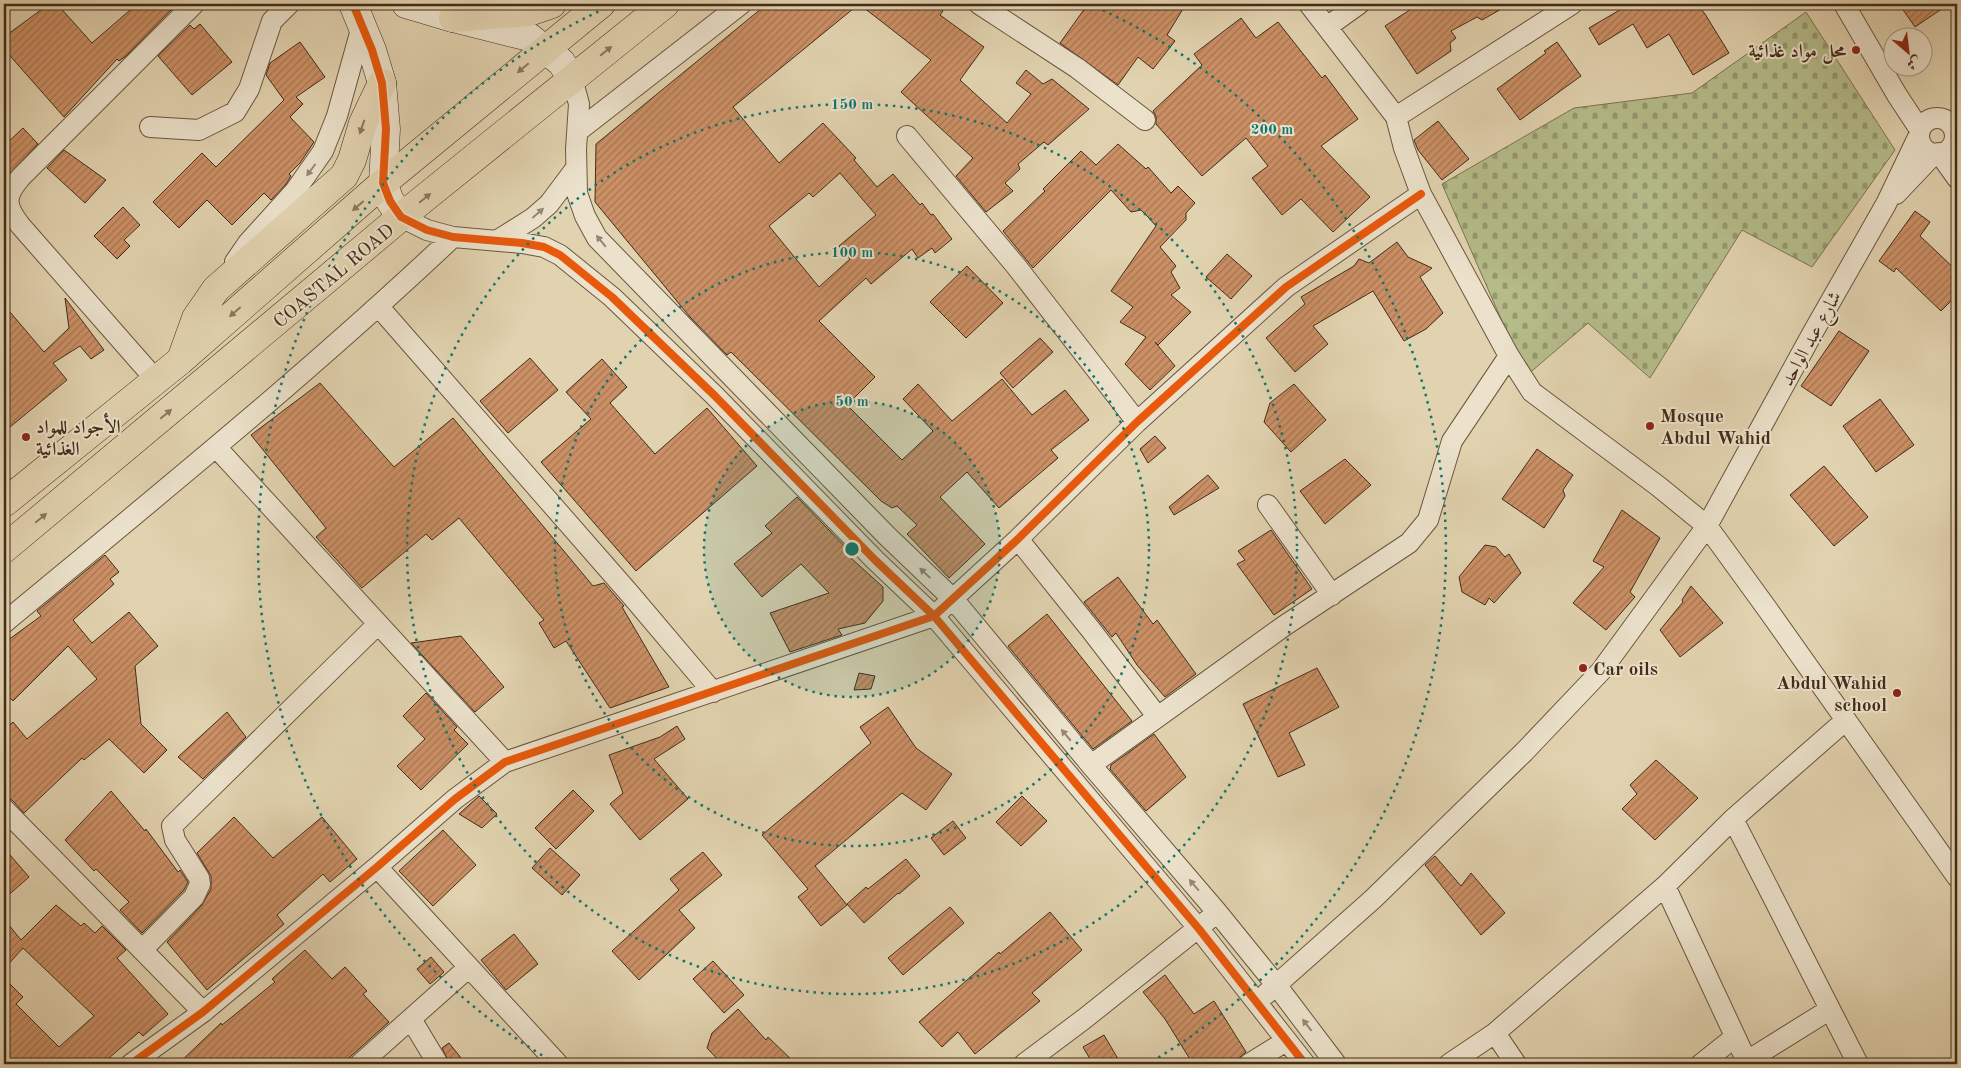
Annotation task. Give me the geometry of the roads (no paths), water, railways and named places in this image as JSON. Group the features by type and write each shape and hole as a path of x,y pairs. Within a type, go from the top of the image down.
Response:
{"highway":[{"path":"453,18 529,12 552,4"},
{"name":"COASTAL ROAD","path":"4,503 181,360 383,183 601,4"},
{"name":"COASTAL ROAD","path":"4,549 401,218 665,4"},
{"path":"181,360 187,338 196,318 225,279 344,176 352,160 363,123 382,83"}],"street":[{"path":"156,380 20,226 10,211 9,196 12,187 21,177 194,4"},
{"path":"150,127 199,130 235,112 250,90 272,21 289,4"},
{"path":"406,4 528,37 561,62 572,78 579,104 576,168 577,193 585,216 597,238 887,536 954,600 1091,766 1217,912 1277,986 1336,1064"},
{"path":"578,131 742,4"},
{"path":"979,4 1077,68 1144,120"},
{"path":"1309,4 1396,117 1404,148 1421,194 1509,356 1532,392 1658,486 1707,526 1957,877"},
{"path":"1326,27 1359,4"},
{"path":"1396,117 1572,4"},
{"path":"1844,4 1897,95 1934,122 1949,122 1953,126 1949,148 1957,178"},
{"path":"358,15 372,50 382,83 386,129 383,183 390,201 401,218 427,230 453,237 498,240 544,247 560,255 612,297 716,396 875,560 934,616 1199,929 1305,1064"},
{"path":"225,279 248,243 295,191 323,151 337,116 358,15"},
{"path":"1934,122 1920,140 1925,149 1949,148"},
{"name":"شارع عبد الواحد","path":"1256,1001 1277,986 1380,892 1524,752 1601,672 1707,526 1812,334 1934,122"},
{"path":"907,136 1016,266 1137,422"},
{"name":"شارع عبد الواحد","path":"1886,204 1949,148"},
{"path":"498,240 533,218 549,204 576,168"},
{"path":"130,1064 203,1012 377,867 455,799 505,762 934,616 954,600 1018,539 1137,422 1286,287 1421,194"},
{"path":"4,623 216,447 379,307 453,237"},
{"path":"379,307 630,594 712,692"},
{"path":"1091,766 1157,716 1284,626 1408,543 1428,520 1452,441 1509,356"},
{"path":"216,447 505,762"},
{"path":"1268,505 1332,595"},
{"path":"1018,539 1092,630 1157,716"},
{"path":"142,950 194,897 200,884 199,878 175,840 172,826 378,624"},
{"path":"1449,1064 1495,1033 1665,886 1733,819 1846,720"},
{"path":"4,809 203,1012"},
{"path":"1733,819 1858,1064"},
{"path":"377,867 558,1064"},
{"path":"1665,886 1747,1062 1829,1010"},
{"path":"1024,1064 1199,929 1217,912"},
{"path":"360,1064 468,968"},
{"path":"411,1019 438,1064"},
{"path":"1495,1033 1516,1064"},
{"path":"1701,1064 1735,1037"},
{"path":"1249,1064 1286,1040"}],"place":[{"name":"محل مواد غذائية","path":"1856,50"},
{"name":"Mosque Abdul Wahid","path":"1650,426"},
{"name":"الأجواد للمواد الغذائية","path":"26,437"},
{"name":"Car oils","path":"1583,668"},
{"name":"Abdul Wahid school","path":"1897,693"}]}
